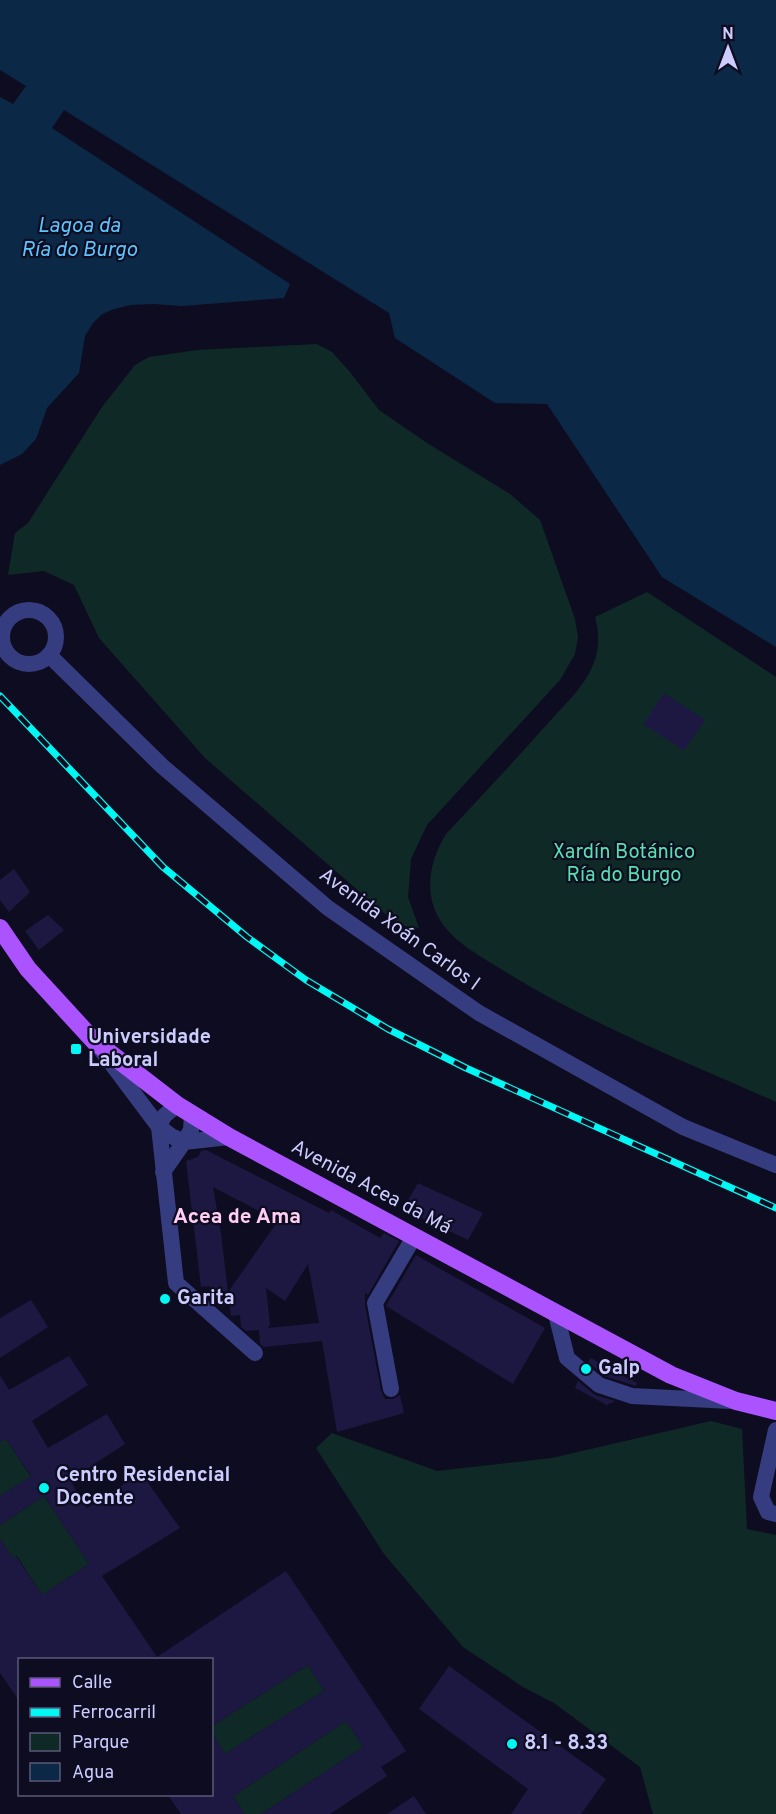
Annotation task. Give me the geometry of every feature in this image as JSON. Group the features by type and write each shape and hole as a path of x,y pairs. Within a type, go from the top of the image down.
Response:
{"main road":[{"name":"Avenida Acea da Má","path":"0,928 28,969 94,1041 184,1109 229,1137 556,1314 618,1339 671,1375 736,1401 775,1410"}],"street":[{"path":"31,610 47,616 56,631 56,639 50,655 33,664 8,664 1,644 4,627 14,614 31,610"},
{"name":"Avenida Xoán Carlos I","path":"50,655 162,766 328,908 479,1013 683,1126 776,1165"},
{"path":"94,1041 159,1127 171,1136 184,1142 229,1137"},
{"path":"163,1172 191,1130 184,1109 164,1116 159,1127 163,1172 176,1283 255,1353"},
{"path":"391,1389 375,1303 414,1237"},
{"path":"556,1314 567,1358 599,1385 632,1396 736,1401"},
{"path":"776,1430 761,1497 768,1512 776,1514"}],"green space":[{"path":"317,344 332,352 379,410 427,443 510,494 540,520 575,619 578,637 575,654 560,680 427,825 411,859 408,897 419,928 398,925 205,758 99,638 74,585 44,571 8,575 15,533 28,523 102,407 135,365 149,357 197,350"},
{"name":"Xardín Botánico Ría do Burgo","path":"647,592 776,677 776,1102 604,1025 504,971 453,936 440,920 432,898 430,887 433,865 446,834 569,700 586,678 594,662 598,645 595,617"},
{"path":"711,1421 742,1429 747,1529 776,1535 776,1814 653,1814 640,1767 554,1703 523,1687 463,1647 384,1554 316,1448 332,1433 437,1471 552,1458"},
{"path":"6,1439 31,1477 0,1496 0,1442"},
{"path":"44,1496 89,1564 42,1595 17,1556 13,1558 0,1539 0,1525"},
{"path":"308,1665 324,1691 225,1754 213,1735 213,1725"},
{"path":"346,1721 363,1747 261,1814 245,1814 233,1796"}],"water":[{"name":"Lagoa da Ría do Burgo","path":"0,0 776,0 776,647 662,577 547,404 495,403 395,338 389,313 64,110 52,128 290,284 284,298 182,306 130,305 101,315 85,336 79,373 47,408 36,439 22,454 0,465 0,97 13,104 26,86 0,70"}],"building":[{"path":"664,693 705,720 684,751 643,724"},
{"path":"14,869 30,892 9,912 0,900 0,880"},
{"path":"48,915 64,930 39,950 25,931"},
{"path":"206,1150 329,1213 331,1210 380,1238 384,1233 399,1241 368,1295 365,1293 365,1305 381,1391 385,1399 393,1399 400,1395 404,1413 337,1432 322,1341 264,1347 260,1344 259,1330 246,1331 241,1327 240,1315 231,1316 229,1300 213,1301 210,1286 201,1287 186,1161 198,1157 201,1151","holes":["213,1187 278,1221 228,1292 221,1233","308,1264 319,1323 268,1328 270,1325 266,1288 285,1301"]},
{"path":"418,1183 483,1213 468,1240 403,1209"},
{"path":"416,1255 545,1328 513,1384 386,1306"},
{"path":"31,1300 48,1327 0,1358 0,1318"},
{"path":"69,1356 88,1385 32,1421 48,1448 107,1414 125,1444 70,1480 87,1508 141,1473 180,1528 102,1576 157,1657 286,1571 406,1751 381,1767 387,1776 330,1814 261,1814 363,1747 346,1721 233,1796 245,1814 181,1814 168,1796 213,1796 213,1735 225,1754 324,1691 308,1665 213,1725 213,1658 18,1658 18,1699 0,1673 0,1539 13,1558 16,1556 42,1595 89,1564 44,1496 0,1525 0,1496 31,1476 6,1439 0,1442 0,1375 9,1390"},
{"path":"591,1358 637,1383 636,1386 604,1376 588,1362"},
{"path":"578,1381 595,1395 615,1401 607,1405 575,1388"},
{"name":"8.1 - 8.33","path":"449,1666 606,1779 581,1814 511,1814 528,1789 419,1709"},
{"path":"414,1796 426,1814 387,1814"}],"railway":[{"path":"0,696 163,867 247,937 306,980 388,1029 466,1068 776,1208"}],"place":[{"name":"Universidade Laboral","path":"76,1049"},
{"name":"Garita","path":"165,1299"},
{"name":"Galp","path":"586,1369"},
{"name":"Centro Residencial Docente","path":"44,1488"},
{"name":"8.1 - 8.33","path":"512,1744"}],"district":[{"name":"Acea de Ama","path":"237,1217"}]}
